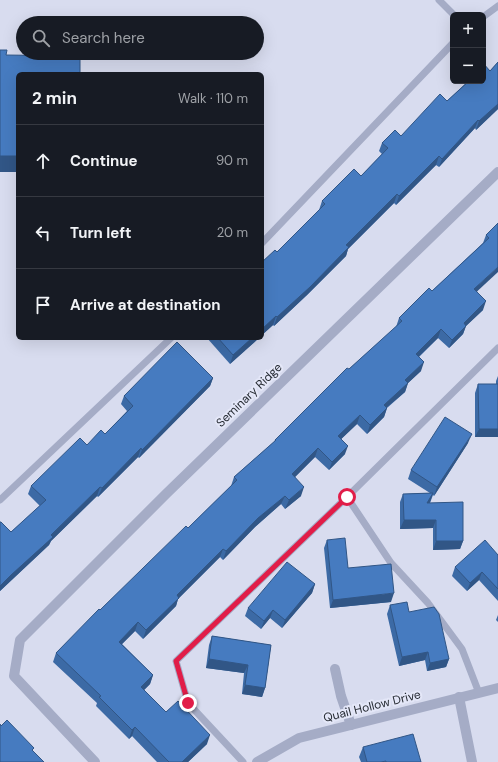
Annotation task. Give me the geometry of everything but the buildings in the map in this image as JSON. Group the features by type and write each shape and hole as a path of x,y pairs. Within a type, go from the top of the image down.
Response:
{"street":[{"name":"Seminary Ridge","path":"95,762 14,676 20,640 167,493 498,172"},
{"path":"335,669 341,696 351,725"},
{"name":"Quail Hollow Drive","path":"257,762 300,738 498,688"},
{"path":"459,697 472,762"}],"lane":[{"path":"439,0 451,12"},
{"path":"486,15 498,6"},
{"path":"264,241 450,46"},
{"path":"0,500 169,340"},
{"path":"243,762 188,703 176,661 347,497 498,348"},
{"path":"347,497 391,563 428,603 462,649 479,693"}],"route":[{"path":"188,703 176,661 347,497"}]}
